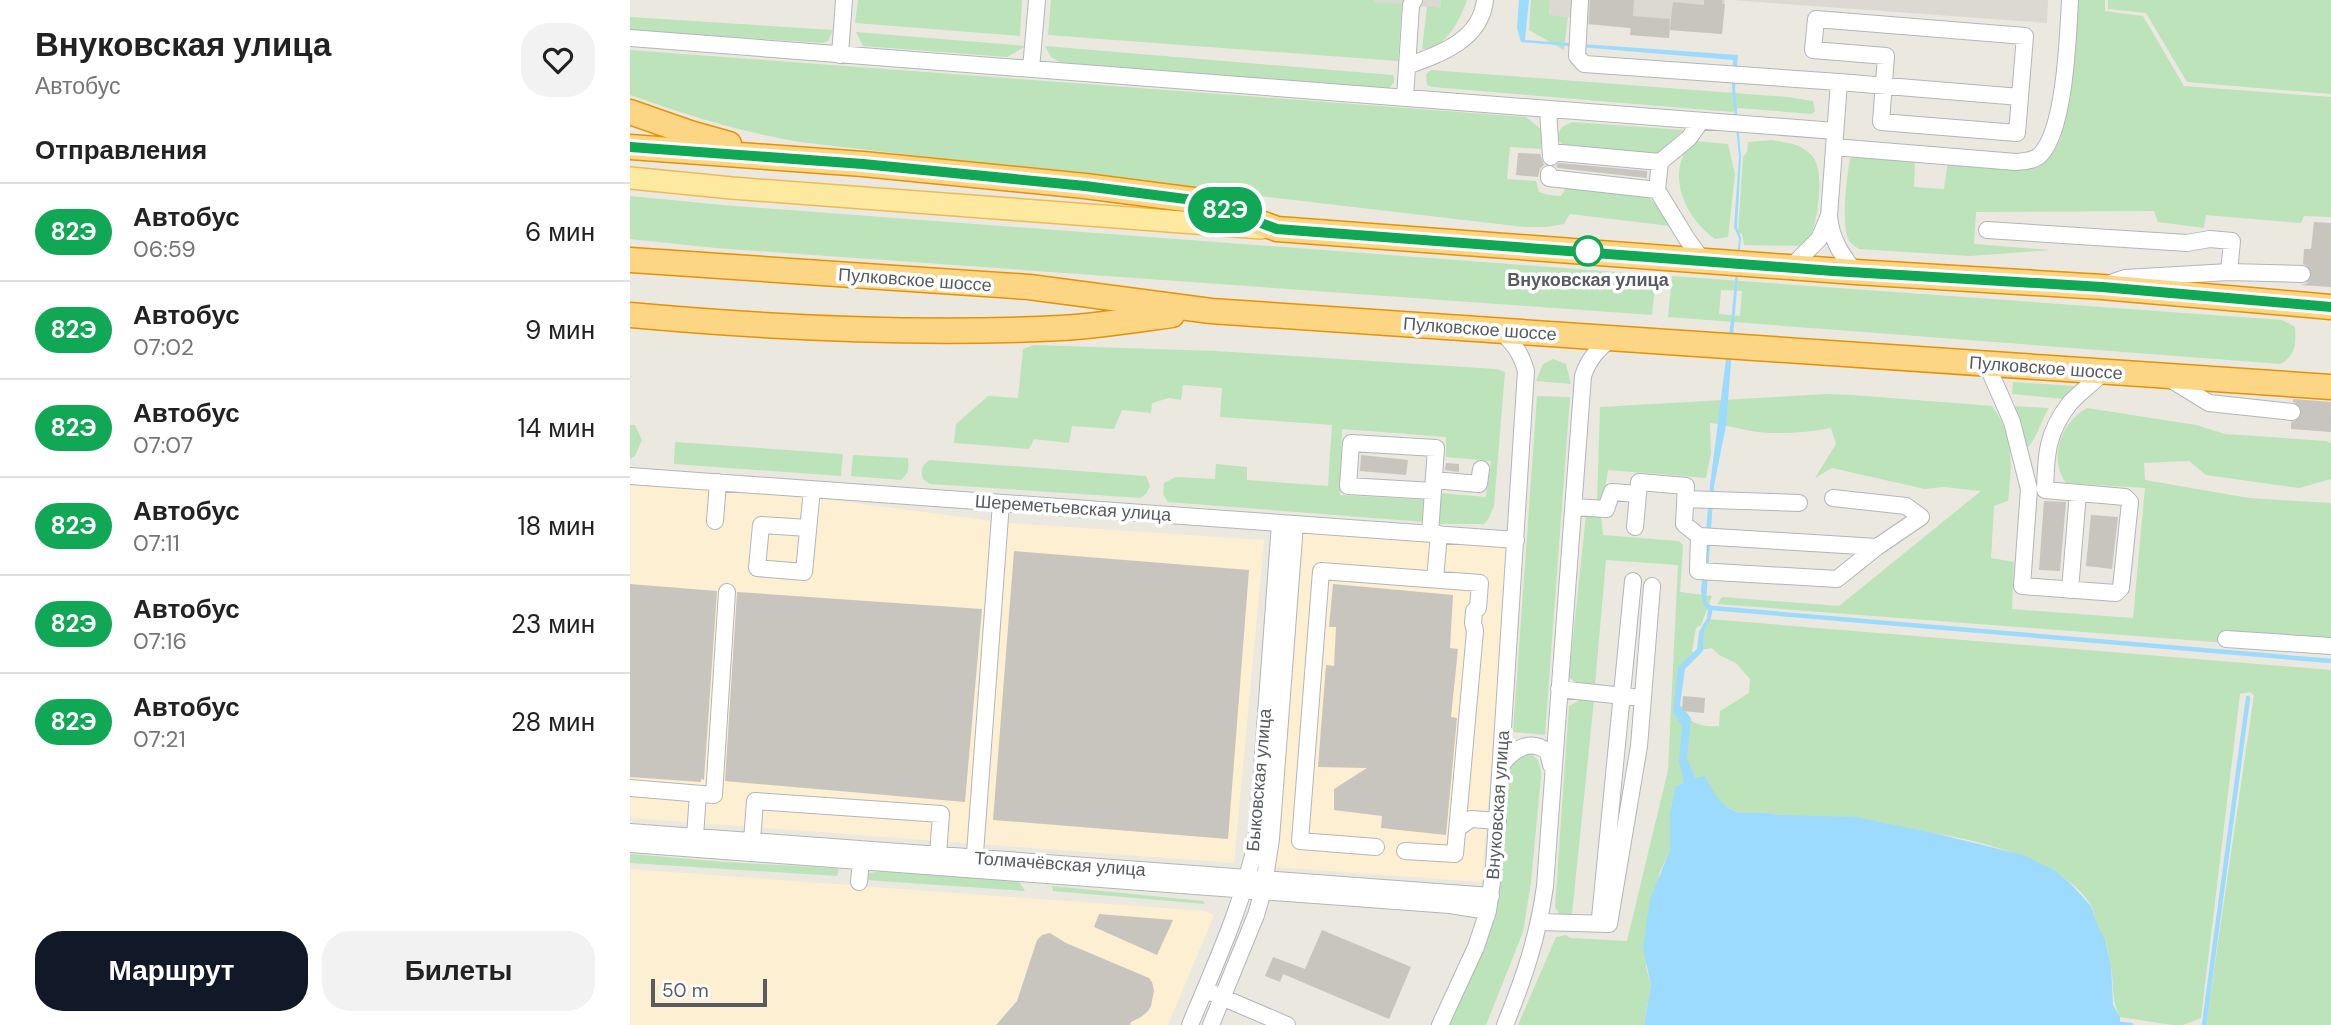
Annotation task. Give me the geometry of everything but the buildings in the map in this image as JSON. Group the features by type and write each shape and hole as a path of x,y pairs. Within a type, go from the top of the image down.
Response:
{"highway":[{"path":"630,112 690,133 780,158"},
{"path":"630,147 1007,177 1201,201 1277,229 1790,268 2102,287 2331,307"},
{"name":"Пулковское шоссе","path":"630,260 1029,287 1211,311 2331,387"},
{"path":"630,315 721,323 980,330 1064,328 1211,311"}],"main road":[{"path":"630,178 1277,229"}],"street":[{"path":"840,55 844,0"},
{"path":"1031,69 1037,0"},
{"path":"1405,98 1411,5 1414,0"},
{"path":"1407,66 1442,54 1460,41 1474,29 1484,13 1485,0"},
{"path":"1580,0 1577,56 1584,64 2020,97"},
{"path":"630,38 1701,121 2016,162 2040,156 2052,139 2061,94 2070,0"},
{"path":"1816,19 2025,36 2020,97 2017,133 1881,122 1886,56 1813,50 1816,19"},
{"path":"1839,82 1829,216 1833,239 1855,272"},
{"path":"1548,109 1551,155 1660,162 1689,138 1701,121"},
{"path":"1660,162 1657,190 1703,261"},
{"path":"1549,174 1549,178 1657,190"},
{"path":"1790,268 1819,239 1829,216"},
{"path":"1987,230 2187,243 2210,239 2232,241 2230,272"},
{"path":"2102,287 2125,278 2230,272 2302,274"},
{"name":"Внуковская улица","path":"1440,1025 1476,947 1489,904 1498,821 1526,371 1521,354 1501,331"},
{"path":"1505,1025 1526,975 1540,922 1545,886 1583,376 1587,362 1613,337"},
{"path":"1987,365 2037,490"},
{"path":"2037,490 2125,497 2130,502 2121,588 2116,593 2022,586 2037,490 2054,427 2071,402 2102,373"},
{"path":"2166,376 2197,398 2209,403 2292,412"},
{"path":"1435,579 1434,486 1436,448 1351,443 1348,486 1434,486 1479,484 1481,469"},
{"name":"Шереметьевская улица","path":"630,476 1516,540"},
{"path":"715,521 718,482"},
{"path":"1635,527 1639,482 1686,486 1684,524 1699,536 1877,547"},
{"path":"808,528 761,525 757,568 804,572 812,489"},
{"path":"1574,507 1606,509 1612,492 1638,494"},
{"path":"2070,590 2078,493"},
{"path":"1699,536 1698,571 1837,579 1921,517 1906,506 1833,498"},
{"path":"1685,499 1799,503"},
{"path":"974,863 1001,503"},
{"name":"Быковская улица","path":"1190,1025 1246,884 1256,838 1287,524"},
{"name":"Быковская улица","path":"1211,1025 1256,915 1271,839 1287,524"},
{"path":"1376,847 1300,841 1321,571 1480,583 1478,608 1474,611 1475,631 1455,854 1405,851"},
{"path":"1599,924 1633,581"},
{"path":"1540,922 1609,925 1639,746 1652,586"},
{"path":"630,788 714,795 727,592"},
{"path":"2226,639 2331,646"},
{"path":"1559,689 1643,698"},
{"path":"1502,764 1516,750 1534,745 1548,752 1552,771"},
{"path":"695,836 698,793"},
{"path":"752,841 755,801 928,813 941,814 938,855"},
{"path":"1458,828 1471,819 1498,821"},
{"name":"Толмачёвская улица","path":"630,832 938,855 974,863"},
{"name":"Толмачёвская улица","path":"630,844 861,861 974,863 1489,904"},
{"path":"859,882 861,861"},
{"path":"1204,989 1287,1025"}],"shaded area":[{"path":"1347,0 1441,0 1440,8"},
{"path":"1550,0 1725,0 1722,34 1670,30 1669,38 1630,35 1630,28 1585,24 1585,18 1549,16"},
{"path":"1731,0 2048,0 2047,23"},
{"path":"630,482 755,490 1007,523 1264,540 1234,863 630,818"},
{"path":"1298,522 1509,541 1482,882 1275,867"},
{"path":"630,869 1204,911 1214,915 1168,1025 630,1025"}],"green space":[{"path":"858,0 1022,0 1020,36 855,23"},
{"path":"1051,0 1374,0 1402,4 1398,61 1048,35"},
{"path":"1441,0 1467,0 1456,24 1445,39 1431,48 1422,49 1427,6 1440,8"},
{"path":"1531,0 1550,0 1549,15 1568,17 1564,50 1529,30"},
{"path":"2077,0 2105,0 2105,11 2143,16 2184,86 2331,97 2331,217 2304,216 2301,223 2206,215 2204,228 2158,222 2154,211 1976,212 1974,244 2051,250 1970,256 1859,249 1851,243 1845,226 1845,202 1850,159 1855,155 1915,159 1914,187 1944,189 1948,161 2038,163 2052,154 2060,140 2071,89"},
{"path":"2108,0 2331,0 2331,94 2187,82 2146,13 2108,9"},
{"path":"630,17 833,30 828,41 823,43 630,30"},
{"path":"856,32 1026,46 1007,57 863,46"},
{"path":"1045,46 1393,75 1394,81 1387,89 1063,64 1051,57"},
{"path":"630,50 1526,117 1541,129 1541,149 1510,147 1507,179 1536,181 1539,192 1549,195 1561,196 1570,181 1643,194 1659,208 1670,226 1570,214 1564,224 1524,227 800,142 714,122 630,95"},
{"path":"1431,70 1788,97 1813,101 1815,111 1812,114 1739,108 1732,112 1432,87 1427,85 1426,74"},
{"path":"1573,122 1683,130 1656,156 1568,148 1558,140 1559,133 1563,126"},
{"path":"1772,140 1804,149 1817,164 1817,210 1809,239 1801,246 1744,245 1742,234 1738,233 1743,157 1747,152 1748,142"},
{"path":"1695,141 1728,144 1735,174 1728,237 1715,239 1706,232 1684,201 1679,178 1680,166 1684,154"},
{"path":"630,196 1656,275 1652,315 716,248 630,239"},
{"path":"1672,276 2282,320 2295,327 2295,339 2292,352 2281,364 1668,317","holes":["1721,290 1742,291 1740,316 1719,314"]},
{"path":"1034,345 1216,351 1496,369 1505,372 1494,506 1484,524 1435,524 1440,493 1486,497 1491,461 1446,457 1446,437 1342,429 1340,495 1427,500 1425,522 1168,502 1163,494 1164,483 1176,477 1215,479 1216,464 1247,467 1247,480 1328,486 1332,425 1220,417 1222,388 1183,385 1181,400 1169,398 1152,403 1151,413 1122,410 1114,429 1072,426 1069,443 1034,439 1029,449 954,443 956,424 988,396 1018,398 1023,349"},
{"path":"1553,359 1566,364 1571,384 1536,381 1543,364"},
{"path":"2013,382 2074,386 2077,389 2065,399 2012,394"},
{"path":"1828,394 1992,406 2005,429 2011,463 2008,501 1994,506 1991,558 2014,562 2012,609 2133,618 2145,488 2066,483 2058,463 2064,431 2078,414 2087,408 2196,425 2225,434 2331,443 2331,479 2299,488 2206,475 2189,461 2144,463 2145,480 2249,498 2331,503 2331,651 1717,604 1722,597 1839,606 1981,491 1944,487 1925,489 1832,468 1815,478 1836,444 1831,428 1775,433 1710,423 1711,453 1706,478 1608,470 1603,502 1597,502 1600,407"},
{"path":"1537,396 1570,397 1545,735 1513,732"},
{"path":"2013,406 2049,408 2034,440 2027,448 2023,447"},
{"path":"630,425 635,425 642,440 635,456 630,459"},
{"path":"675,442 843,454 841,476 674,464"},
{"path":"853,455 908,458 908,470 901,480 851,476"},
{"path":"930,460 1146,476 1150,486 1140,498 930,484 923,479 922,468"},
{"path":"1586,514 1601,516 1603,535 1679,541 1683,545 1680,592 1712,596 1701,625 1696,628 1692,651 1695,655 1681,667 1676,706 1685,716 1700,725 1719,726 1720,711 1749,693 1750,679 1736,663 1719,655 1712,648 1700,650 1702,630 1709,619 2331,670 2331,1025 2206,1025 2254,695 2250,692 2240,694 2201,1018 2183,1025 2172,1025 2120,1017 2114,998 2107,945 2097,926 2091,905 2068,880 2034,861 1993,846 1900,828 1768,813 1744,813 1730,809 1687,780 1675,787 1670,813 1670,850 1659,874 1646,967 1651,985 1644,1025 1518,1025 1556,937 1566,935 1570,938 1627,941 1668,770 1678,565 1606,560 1595,685 1576,683 1569,677"},
{"path":"1585,697 1594,700 1572,914 1560,915 1555,907 1569,706"},
{"path":"1527,752 1538,762 1541,777 1531,882 1523,932 1486,1025 1450,1025 1496,915 1503,869 1508,766"},
{"path":"630,854 839,869 837,876 630,863"},
{"path":"880,871 1019,881 1025,891 866,880 866,874"},
{"path":"1052,886 1203,901 1205,904 1053,891"}],"water":[{"path":"1519,0 1529,0 1525,40 1738,55 1735,89 1741,157 1737,227 1741,238 1726,425 1714,486 1706,602 1713,607 1711,618 1704,630 1703,651 1685,669 1680,705 1691,718 1687,758 1695,778 1705,776 1721,802 1740,812 1856,817 2023,855 2054,870 2091,906 2105,939 2111,965 2113,1005 2120,1017 2120,1025 1644,1025 1651,985 1643,948 1650,899 1670,850 1670,813 1675,787 1684,782 1679,762 1682,727 1673,711 1678,667 1697,649 1699,632 1707,618 1708,610 1703,603 1701,591 1710,485 1739,238 1734,227 1739,157 1732,88 1733,60 1521,42 1517,28"}],"waterway":[{"path":"1712,608 2331,661"},
{"path":"2204,1025 2248,698"},
{"path":"2120,1024 2131,1025"}],"tunnel":[{"path":"2302,274 2331,276"},
{"path":"2292,412 2331,415"}],"bus line":[{"name":"82Э","path":"630,147 863,164 1085,186 1201,201 1277,229 1833,271 2102,287 2331,307"}],"place":[{"name":"Внуковская улица","path":"1588,251"}]}
